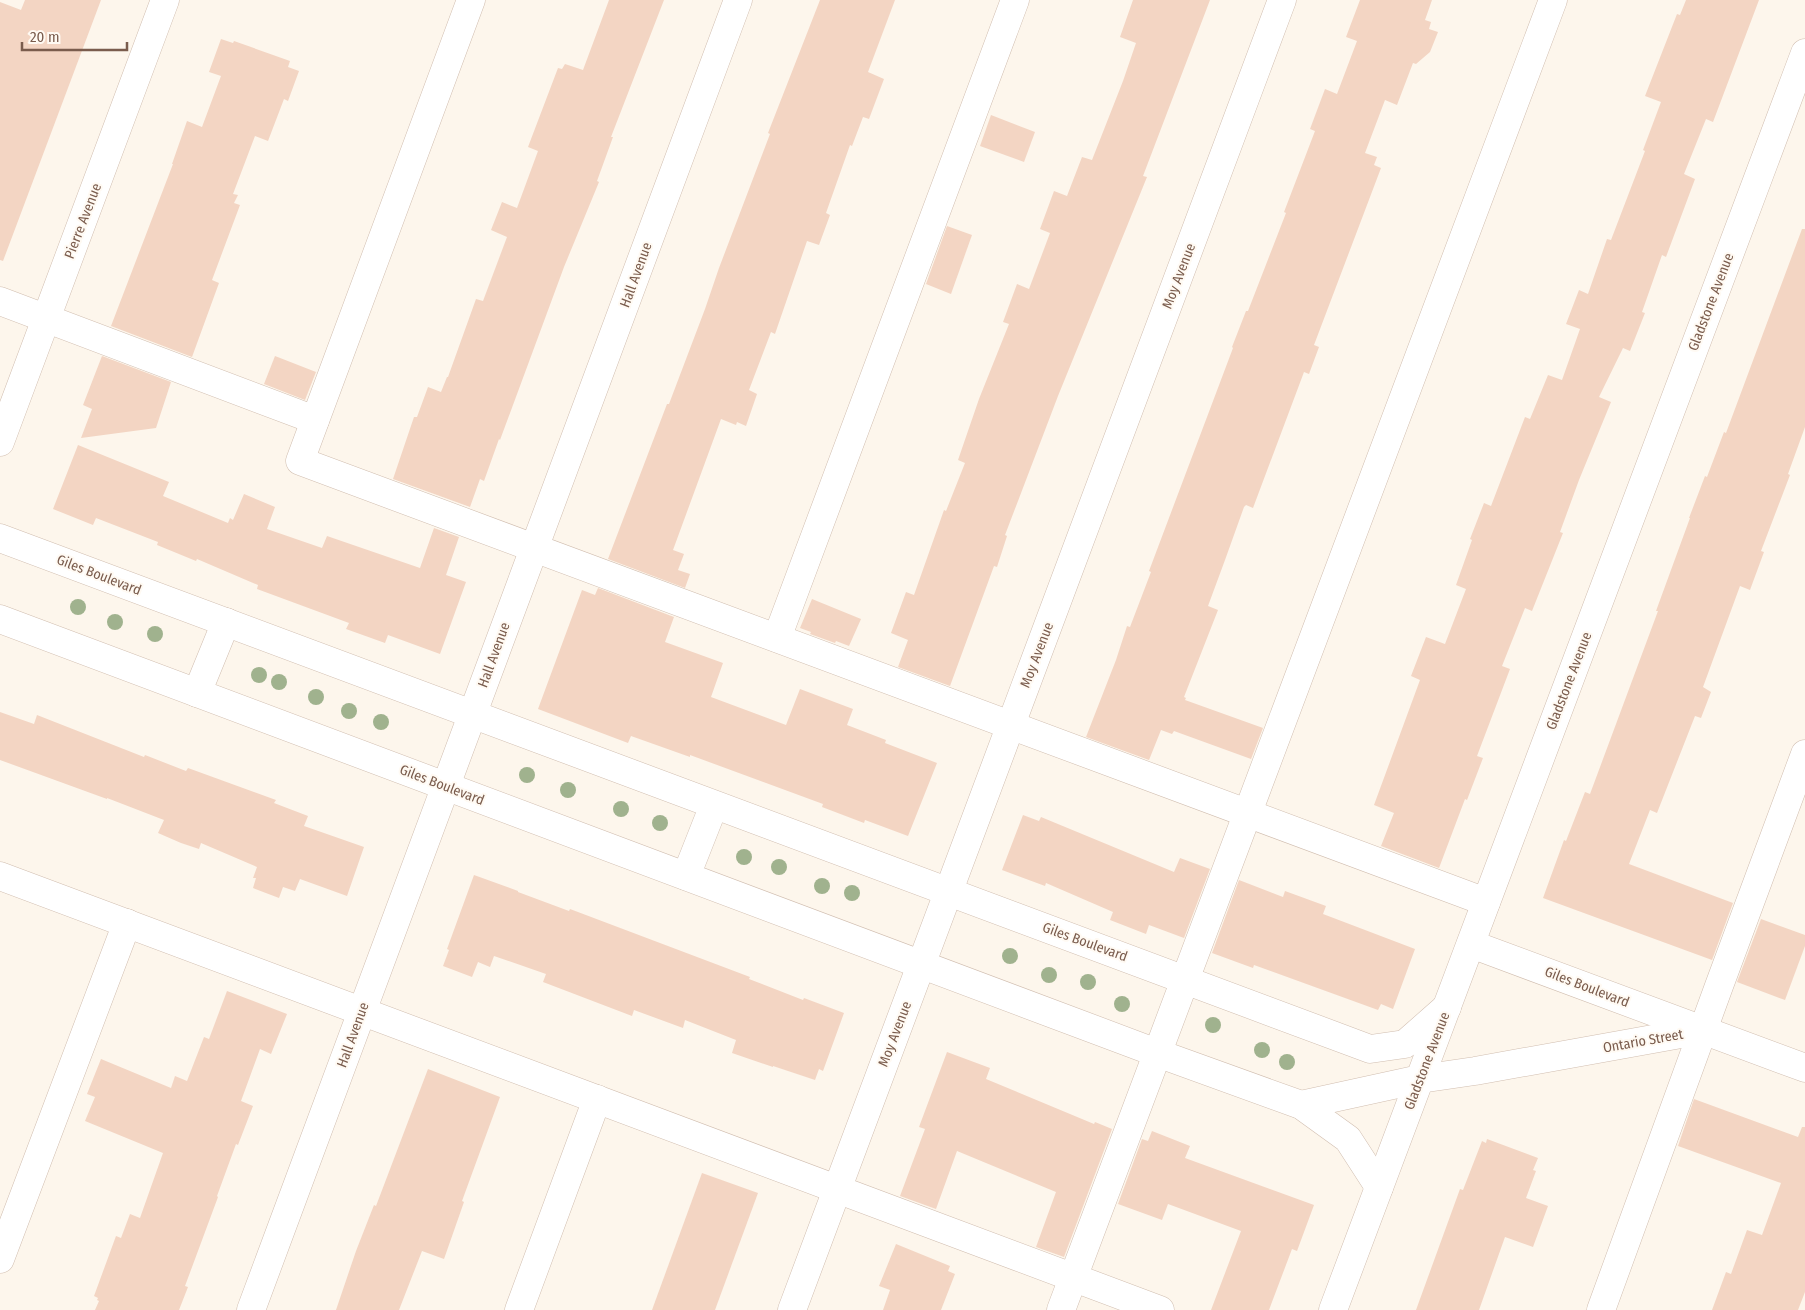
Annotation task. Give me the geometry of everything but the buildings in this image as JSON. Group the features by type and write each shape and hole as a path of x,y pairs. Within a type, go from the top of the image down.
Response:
{"street":[{"name":"Pierre Avenue","path":"0,442 166,0"},
{"path":"471,0 300,461 1486,902"},
{"name":"Hall Avenue","path":"251,1310 738,0"},
{"path":"777,638 1015,0"},
{"name":"Moy Avenue","path":"792,1310 1282,0"},
{"path":"1061,1310 1553,0"},
{"name":"Gladstone Avenue","path":"1333,1310 1805,53"},
{"path":"0,301 315,420"},
{"name":"Giles Boulevard","path":"0,538 1370,1049 1405,1044 1447,1007"},
{"name":"Giles Boulevard","path":"0,619 922,964 1157,1054 1301,1105 1348,1139 1379,1187"},
{"path":"197,693 226,622"},
{"path":"1601,1310 1805,754"},
{"path":"686,876 714,804"},
{"path":"0,876 1160,1310"},
{"path":"0,1259 127,923"},
{"name":"Giles Boulevard","path":"1470,944 1703,1030"},
{"name":"Ontario Street","path":"1420,1079 1475,1071 1703,1030 1805,1068"},
{"path":"1301,1105 1420,1079"},
{"path":"519,1310 597,1099"}]}
